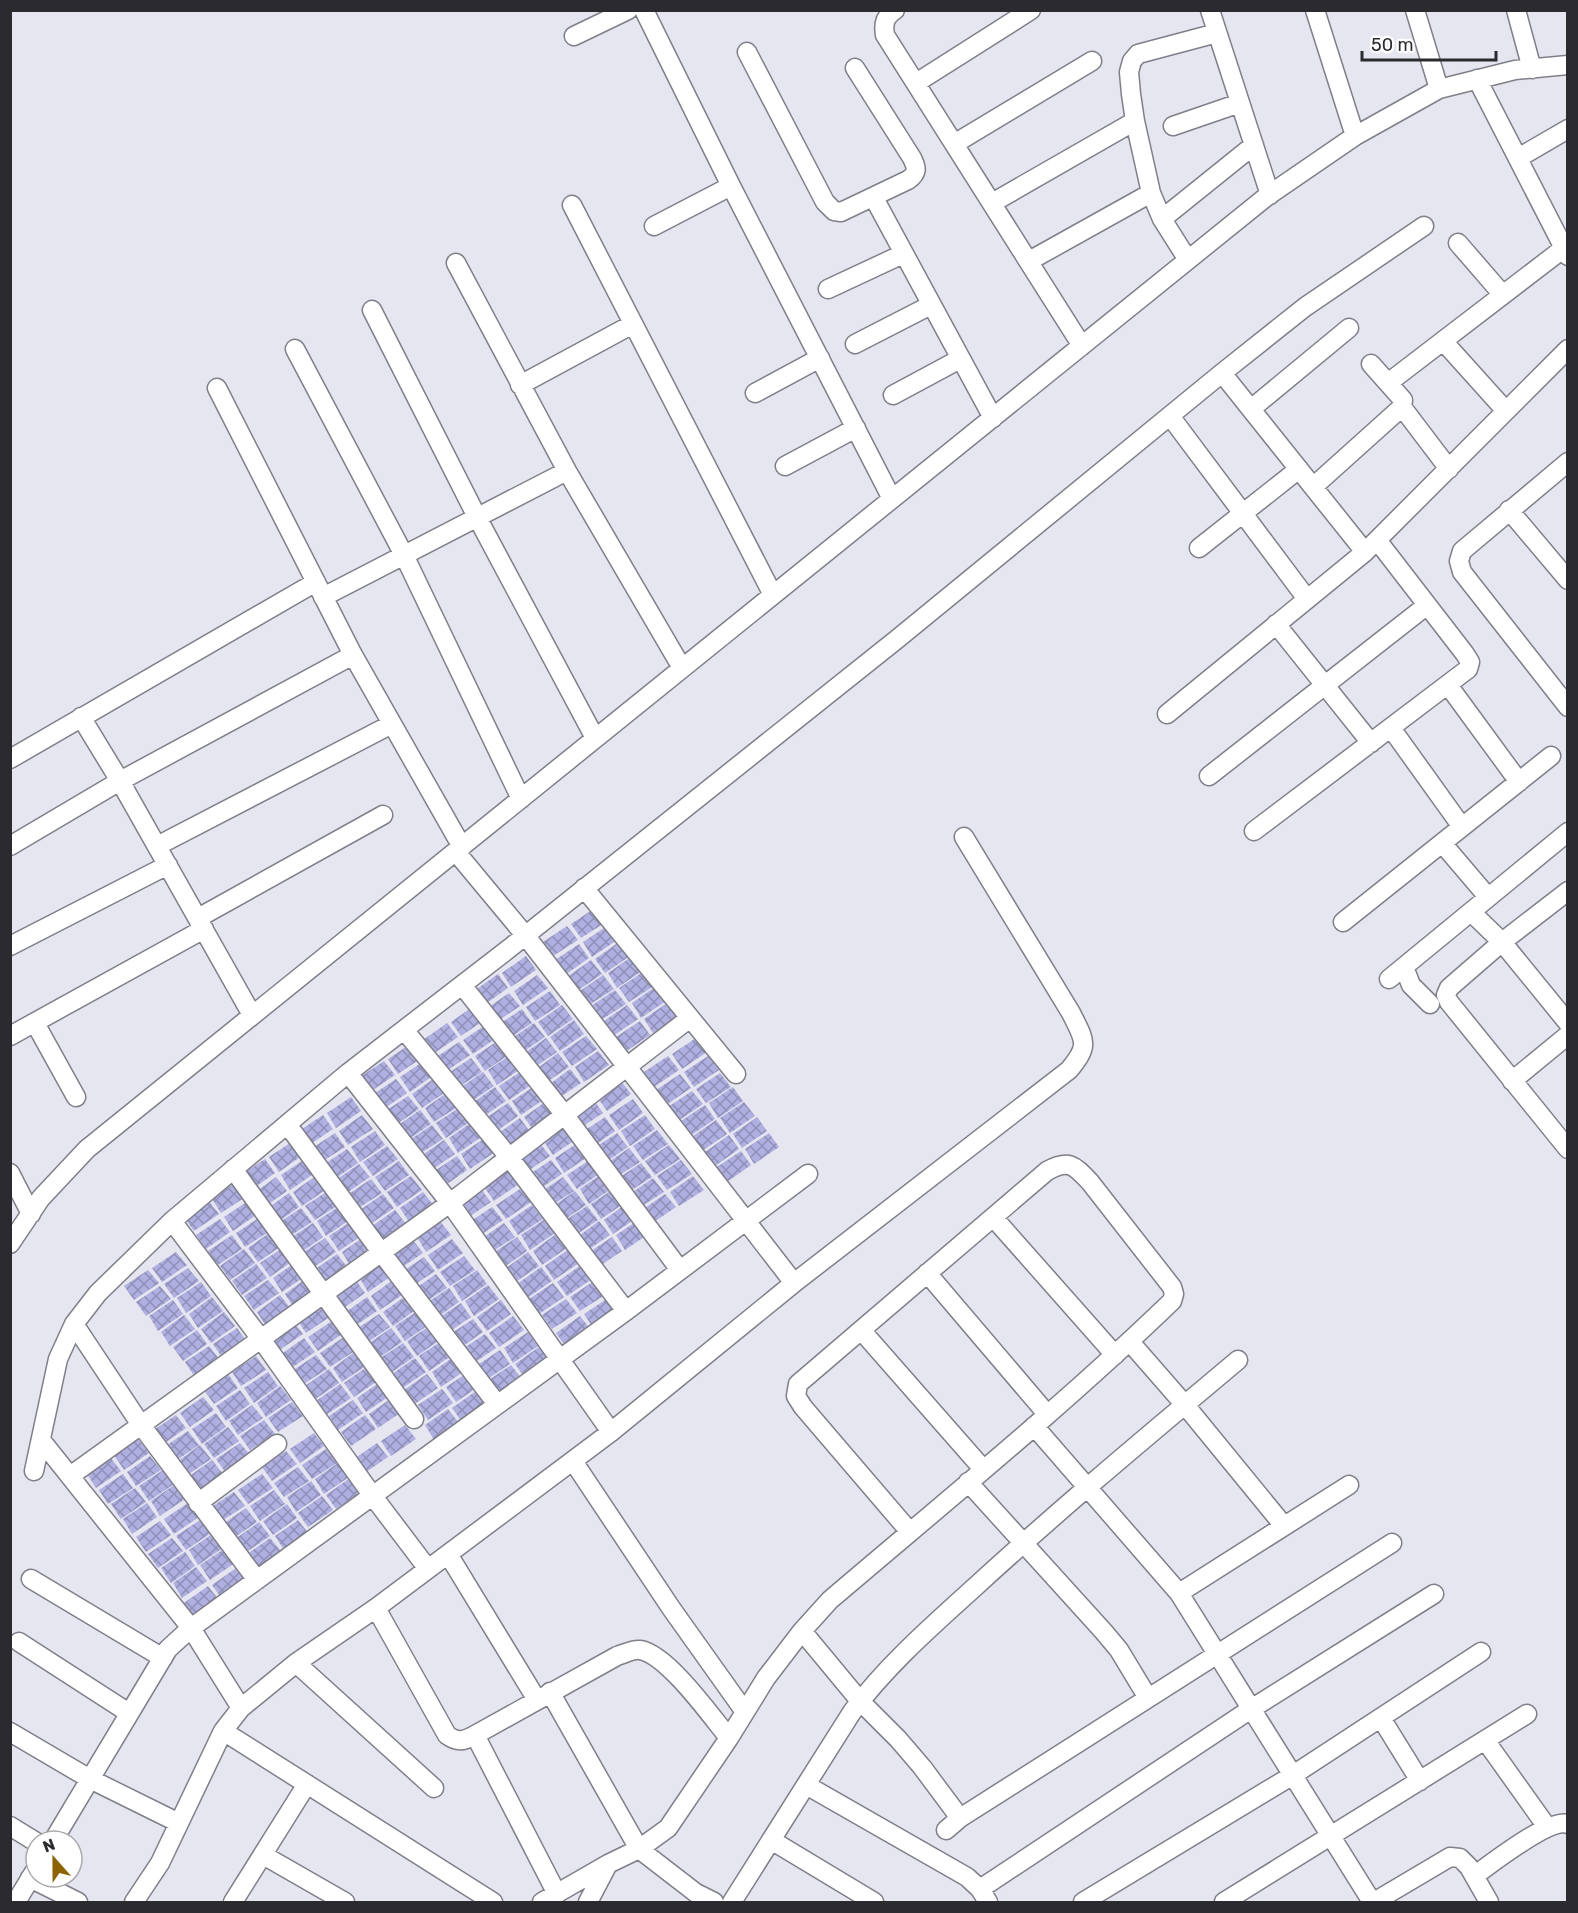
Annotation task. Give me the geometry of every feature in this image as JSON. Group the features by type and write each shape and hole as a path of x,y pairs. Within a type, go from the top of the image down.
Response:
{"street":[{"path":"574,36 628,10"},
{"path":"644,10 731,186 892,499"},
{"path":"895,10 886,18 885,35 1082,346"},
{"path":"916,83 1031,10"},
{"path":"1210,10 1270,195"},
{"path":"1315,10 1355,136"},
{"path":"1415,10 1439,89"},
{"path":"1516,10 1533,69"},
{"path":"1188,260 1162,219 1151,193 1135,121 1129,72 1132,61 1138,54 1217,33"},
{"path":"747,52 825,202 834,211 841,212 908,180 915,175 916,168 855,68"},
{"path":"954,144 1092,61"},
{"path":"10,1244 41,1198 87,1149 1270,195 1355,136 1439,89 1477,79 1568,65"},
{"path":"1388,383 1566,250 1477,79"},
{"path":"1173,126 1240,103"},
{"path":"992,203 1135,121"},
{"path":"1518,159 1568,129"},
{"path":"1162,219 1254,146"},
{"path":"654,226 731,186"},
{"path":"1029,261 1151,193"},
{"path":"874,198 993,418"},
{"path":"572,205 773,595"},
{"path":"34,1471 58,1359 74,1324 98,1293 172,1221 348,1073 896,640 1305,307 1424,226"},
{"path":"1458,243 1503,295"},
{"path":"828,289 903,254"},
{"path":"456,263 567,471 682,668"},
{"path":"855,344 931,305"},
{"path":"372,310 477,517 595,738"},
{"path":"520,385 633,324"},
{"path":"1251,409 1349,328"},
{"path":"1443,341 1506,411"},
{"path":"295,349 404,555 520,799"},
{"path":"1167,714 1371,546 1568,349"},
{"path":"755,393 820,358"},
{"path":"893,395 960,359"},
{"path":"1371,364 1402,400 1402,407 1449,469"},
{"path":"1222,373 1313,487 1426,606 1470,662 1468,669 1448,685 1254,831"},
{"path":"217,388 353,655 459,849 745,1222 795,1283"},
{"path":"1313,487 1402,407"},
{"path":"1170,416 1307,599"},
{"path":"785,466 856,428"},
{"path":"1568,462 1462,551 1459,561 1462,572 1568,707"},
{"path":"1199,548 1299,470"},
{"path":"10,759 81,717 320,589 404,555 567,471"},
{"path":"1509,510 1566,576"},
{"path":"1209,776 1426,606"},
{"path":"1276,624 1371,743"},
{"path":"10,846 120,781 353,655"},
{"path":"1448,685 1519,782"},
{"path":"81,717 120,781 252,1015"},
{"path":"157,846 392,724"},
{"path":"1391,728 1462,827"},
{"path":"1343,922 1551,756"},
{"path":"10,1036 383,815"},
{"path":"1389,979 1568,832"},
{"path":"134,1902 160,1863 223,1731 241,1708 296,1663 376,1608 612,1432 795,1283 1069,1070 1082,1055 1083,1036 1071,1013 964,837"},
{"path":"1442,843 1488,897"},
{"path":"10,946 168,865"},
{"path":"584,888 736,1074"},
{"path":"1567,892 1502,942 1449,988 1446,995 1449,1002 1568,1149"},
{"path":"1471,912 1502,942 1568,1023"},
{"path":"1404,967 1411,985 1430,1004"},
{"path":"462,985 564,1114 680,1270"},
{"path":"70,1476 450,1203 690,1018"},
{"path":"35,1023 75,1097"},
{"path":"404,1030 509,1157 626,1311"},
{"path":"1512,1081 1568,1035"},
{"path":"348,1073 450,1203 612,1432"},
{"path":"287,1124 497,1404"},
{"path":"475,1735 550,1898 608,1864 639,1849 668,1828 729,1738 766,1678 802,1631 830,1600 910,1532 1130,1342 1172,1301 1172,1287 1078,1169 1069,1164 1059,1165 1047,1171 798,1384 796,1396 910,1532"},
{"path":"233,1169 414,1419"},
{"path":"10,1173 31,1214"},
{"path":"60,1829 168,1649 191,1628 558,1358 626,1311 808,1174"},
{"path":"993,1217 1115,1355"},
{"path":"172,1221 428,1569"},
{"path":"927,1274 1040,1420 1086,1487 1179,1593 1373,1902 1450,1857 1461,1858 1489,1902"},
{"path":"74,1324 141,1425 257,1580"},
{"path":"861,1330 983,1469"},
{"path":"1130,1342 1284,1526"},
{"path":"732,1902 860,1701 923,1635 1023,1543 1086,1487 1238,1360"},
{"path":"41,1440 191,1628 241,1708"},
{"path":"198,1503 277,1443"},
{"path":"573,1461 671,1608 745,1712"},
{"path":"968,1482 1119,1650 1148,1698"},
{"path":"1179,1593 1349,1485"},
{"path":"802,1631 860,1701 922,1767 953,1824 1392,1542"},
{"path":"448,1554 544,1696 639,1849 693,1898 714,1902"},
{"path":"31,1578 163,1658"},
{"path":"806,1785 967,1877 984,1896 1251,1709 1434,1594"},
{"path":"376,1608 447,1735 453,1740 463,1741 617,1656 637,1650 648,1652 681,1680 729,1738"},
{"path":"19,1642 129,1713"},
{"path":"1083,1902 1293,1775 1481,1652"},
{"path":"296,1663 434,1788"},
{"path":"1226,1902 1527,1714"},
{"path":"1381,1718 1420,1781"},
{"path":"223,1731 493,1902"},
{"path":"10,1732 90,1779 179,1823"},
{"path":"1485,1740 1547,1827"},
{"path":"233,1902 308,1784"},
{"path":"1474,1876 1547,1827 1562,1822 1568,1824"},
{"path":"10,1826 24,1835"},
{"path":"771,1840 874,1902"},
{"path":"263,1855 345,1902"},
{"path":"588,1902 608,1864"},
{"path":"16,1902 24,1889"},
{"path":"57,1889 78,1902"}],"building":[{"path":"595,908 606,922 581,938 571,924"},
{"path":"567,926 578,940 553,956 543,942"},
{"path":"607,926 617,940 592,957 583,942"},
{"path":"619,942 630,956 605,973 595,959"},
{"path":"579,944 589,958 565,975 555,960"},
{"path":"526,956 536,970 511,987 502,973"},
{"path":"631,957 642,971 617,988 608,973"},
{"path":"591,960 602,974 577,991 567,977"},
{"path":"643,972 654,986 629,1002 619,988"},
{"path":"498,974 508,988 484,1005 474,991"},
{"path":"537,975 548,988 523,1005 514,991"},
{"path":"603,975 614,989 589,1005 580,991"},
{"path":"655,987 666,1001 641,1018 632,1003"},
{"path":"615,990 626,1004 601,1020 591,1006"},
{"path":"550,991 560,1005 535,1021 526,1007"},
{"path":"509,993 520,1006 495,1023 486,1009"},
{"path":"667,1003 678,1017 653,1033 644,1019"},
{"path":"475,1005 486,1019 461,1036 451,1022"},
{"path":"562,1005 573,1019 548,1036 538,1022"},
{"path":"627,1005 638,1019 613,1036 604,1021"},
{"path":"522,1009 532,1023 508,1039 498,1025"},
{"path":"574,1020 584,1034 560,1051 550,1037"},
{"path":"640,1021 650,1035 625,1052 616,1037"},
{"path":"447,1023 458,1037 433,1054 423,1040"},
{"path":"534,1023 545,1037 520,1054 511,1039"},
{"path":"487,1024 498,1037 473,1054 463,1040"},
{"path":"586,1036 597,1049 572,1066 562,1052"},
{"path":"546,1038 557,1052 532,1069 522,1055"},
{"path":"696,1038 707,1052 682,1069 672,1054"},
{"path":"499,1040 510,1054 485,1071 475,1056"},
{"path":"459,1042 470,1055 445,1072 435,1058"},
{"path":"412,1043 423,1057 398,1074 388,1059"},
{"path":"598,1051 609,1065 584,1082 575,1067"},
{"path":"558,1053 569,1067 544,1084 535,1070"},
{"path":"512,1054 522,1068 497,1085 488,1070"},
{"path":"668,1056 679,1070 654,1087 644,1072"},
{"path":"708,1056 719,1070 694,1087 684,1072"},
{"path":"471,1058 482,1072 457,1088 447,1074"},
{"path":"384,1061 395,1075 370,1092 360,1077"},
{"path":"424,1061 434,1075 410,1092 400,1077"},
{"path":"570,1069 581,1083 556,1100 547,1086"},
{"path":"523,1070 534,1083 509,1100 499,1086"},
{"path":"483,1072 494,1086 469,1103 460,1088"},
{"path":"720,1073 731,1087 706,1103 696,1089"},
{"path":"680,1074 691,1088 666,1105 656,1090"},
{"path":"436,1077 447,1091 422,1108 412,1094"},
{"path":"396,1079 407,1093 382,1110 372,1095"},
{"path":"621,1081 631,1094 607,1111 597,1097"},
{"path":"536,1085 546,1098 521,1115 512,1101"},
{"path":"495,1087 506,1101 481,1118 471,1104"},
{"path":"733,1087 743,1101 718,1118 709,1103"},
{"path":"692,1091 703,1104 678,1121 668,1107"},
{"path":"448,1092 459,1106 434,1122 425,1108"},
{"path":"408,1096 419,1109 394,1126 384,1112"},
{"path":"351,1097 361,1111 336,1128 327,1113"},
{"path":"593,1099 603,1113 579,1129 569,1115"},
{"path":"633,1099 643,1113 619,1130 609,1115"},
{"path":"548,1100 558,1114 534,1131 524,1117"},
{"path":"744,1102 755,1116 730,1133 720,1118"},
{"path":"508,1103 518,1116 494,1133 484,1119"},
{"path":"705,1105 715,1119 690,1136 681,1121"},
{"path":"460,1107 471,1121 446,1138 436,1123"},
{"path":"420,1110 431,1124 406,1141 397,1126"},
{"path":"323,1115 333,1129 309,1145 299,1131"},
{"path":"362,1115 373,1129 348,1145 339,1131"},
{"path":"645,1115 655,1129 630,1146 621,1131"},
{"path":"605,1117 615,1131 591,1148 581,1133"},
{"path":"757,1117 767,1131 742,1148 733,1134"},
{"path":"520,1118 530,1132 506,1149 496,1135"},
{"path":"716,1120 727,1134 702,1151 693,1136"},
{"path":"472,1122 483,1136 458,1153 449,1138"},
{"path":"567,1124 578,1138 553,1155 543,1140"},
{"path":"432,1125 443,1139 418,1155 408,1141"},
{"path":"657,1130 668,1144 643,1160 633,1146"},
{"path":"375,1131 385,1145 360,1162 351,1147"},
{"path":"335,1133 345,1147 320,1163 311,1149"},
{"path":"617,1133 628,1147 603,1164 593,1149"},
{"path":"769,1133 779,1147 754,1164 745,1149"},
{"path":"729,1135 739,1149 715,1166 705,1152"},
{"path":"485,1138 495,1152 470,1169 461,1154"},
{"path":"444,1140 455,1154 430,1171 421,1156"},
{"path":"293,1141 303,1155 279,1172 269,1157"},
{"path":"539,1142 550,1156 525,1173 515,1158"},
{"path":"579,1142 589,1156 564,1173 555,1158"},
{"path":"669,1145 680,1159 655,1175 645,1161"},
{"path":"387,1146 398,1159 373,1176 363,1162"},
{"path":"629,1148 640,1162 615,1178 606,1164"},
{"path":"347,1149 358,1163 333,1180 323,1165"},
{"path":"741,1151 751,1165 727,1182 717,1167"},
{"path":"457,1156 467,1170 443,1187 433,1172"},
{"path":"265,1159 275,1173 251,1190 241,1175"},
{"path":"305,1159 315,1173 290,1190 281,1175"},
{"path":"591,1159 602,1172 577,1189 567,1175"},
{"path":"551,1160 562,1174 537,1191 527,1176"},
{"path":"681,1160 692,1174 667,1190 657,1176"},
{"path":"399,1161 409,1175 385,1191 375,1177"},
{"path":"641,1163 652,1177 627,1193 617,1179"},
{"path":"359,1164 370,1177 345,1194 336,1180"},
{"path":"508,1170 519,1184 494,1201 484,1187"},
{"path":"603,1173 614,1187 589,1204 580,1189"},
{"path":"317,1175 327,1189 302,1206 293,1192"},
{"path":"411,1176 422,1190 397,1207 387,1192"},
{"path":"693,1176 704,1190 679,1206 670,1192"},
{"path":"276,1177 287,1191 263,1208 253,1194"},
{"path":"563,1177 574,1191 549,1207 539,1193"},
{"path":"653,1178 664,1192 639,1208 630,1194"},
{"path":"371,1179 382,1193 357,1209 347,1195"},
{"path":"236,1182 247,1196 221,1213 212,1199"},
{"path":"480,1188 491,1202 466,1219 457,1205"},
{"path":"615,1188 626,1202 601,1219 591,1204"},
{"path":"520,1189 531,1202 506,1219 496,1205"},
{"path":"329,1190 340,1204 315,1220 305,1206"},
{"path":"575,1191 586,1205 561,1222 552,1207"},
{"path":"423,1192 434,1206 409,1222 400,1208"},
{"path":"289,1193 299,1207 275,1224 265,1210"},
{"path":"383,1194 394,1208 369,1225 360,1210"},
{"path":"665,1194 676,1207 651,1224 642,1210"},
{"path":"208,1200 219,1214 194,1231 184,1217"},
{"path":"248,1201 258,1214 233,1231 224,1217"},
{"path":"627,1203 638,1217 613,1234 604,1220"},
{"path":"341,1205 351,1219 326,1236 317,1221"},
{"path":"532,1205 543,1219 518,1235 509,1221"},
{"path":"587,1206 598,1220 573,1237 563,1222"},
{"path":"492,1207 503,1220 478,1237 468,1223"},
{"path":"301,1208 312,1222 287,1238 277,1224"},
{"path":"395,1210 406,1224 381,1240 372,1226"},
{"path":"260,1217 270,1231 245,1247 236,1233"},
{"path":"220,1219 230,1232 206,1249 196,1235"},
{"path":"545,1219 555,1233 530,1250 521,1235"},
{"path":"640,1219 650,1233 625,1250 616,1235"},
{"path":"353,1220 364,1234 339,1251 329,1236"},
{"path":"440,1221 451,1235 426,1252 417,1237"},
{"path":"599,1221 610,1235 585,1252 576,1238"},
{"path":"313,1223 323,1237 299,1254 289,1239"},
{"path":"504,1223 515,1237 490,1253 481,1239"},
{"path":"272,1231 283,1245 258,1262 248,1248"},
{"path":"556,1234 567,1248 542,1265 533,1251"},
{"path":"232,1235 242,1249 218,1265 208,1251"},
{"path":"365,1236 376,1250 351,1267 342,1252"},
{"path":"517,1237 527,1251 503,1268 493,1253"},
{"path":"612,1237 622,1251 597,1268 588,1253"},
{"path":"325,1238 336,1252 311,1269 301,1254"},
{"path":"412,1239 423,1253 398,1270 389,1256"},
{"path":"452,1239 463,1253 438,1270 428,1255"},
{"path":"284,1247 294,1260 270,1277 260,1263"},
{"path":"244,1249 255,1263 230,1280 220,1266"},
{"path":"569,1249 579,1263 554,1280 545,1266"},
{"path":"176,1252 187,1265 162,1282 152,1268"},
{"path":"528,1252 539,1266 514,1283 505,1269"},
{"path":"337,1254 348,1268 323,1285 314,1270"},
{"path":"464,1256 475,1270 450,1286 440,1272"},
{"path":"424,1257 435,1271 410,1288 400,1273"},
{"path":"383,1261 393,1275 368,1292 359,1277"},
{"path":"296,1262 307,1275 282,1292 273,1278"},
{"path":"256,1264 267,1278 242,1295 232,1281"},
{"path":"581,1265 592,1279 567,1296 557,1282"},
{"path":"541,1267 552,1281 527,1298 517,1284"},
{"path":"188,1268 199,1281 174,1298 164,1284"},
{"path":"148,1270 159,1283 134,1300 124,1286"},
{"path":"477,1270 487,1284 462,1301 453,1286"},
{"path":"436,1274 447,1288 422,1304 413,1290"},
{"path":"308,1277 319,1291 294,1308 285,1294"},
{"path":"355,1279 365,1293 341,1310 331,1295"},
{"path":"394,1279 405,1293 380,1310 371,1296"},
{"path":"268,1280 279,1293 254,1310 244,1296"},
{"path":"594,1281 605,1295 580,1311 570,1297"},
{"path":"201,1282 211,1296 186,1313 177,1298"},
{"path":"553,1283 564,1297 539,1314 529,1299"},
{"path":"488,1285 499,1299 474,1316 465,1301"},
{"path":"160,1286 171,1299 146,1316 136,1302"},
{"path":"449,1288 459,1302 435,1319 425,1304"},
{"path":"280,1295 291,1309 266,1326 257,1312"},
{"path":"407,1295 417,1309 393,1326 383,1312"},
{"path":"212,1297 223,1311 198,1328 189,1314"},
{"path":"367,1297 377,1311 352,1328 343,1314"},
{"path":"608,1298 619,1312 594,1329 584,1314"},
{"path":"566,1299 577,1313 552,1329 542,1315"},
{"path":"173,1300 183,1314 158,1331 149,1316"},
{"path":"501,1300 511,1314 487,1331 477,1317"},
{"path":"320,1302 331,1316 306,1333 296,1318"},
{"path":"461,1303 471,1317 446,1334 437,1319"},
{"path":"419,1310 430,1324 405,1341 395,1326"},
{"path":"224,1312 235,1326 211,1343 201,1329"},
{"path":"379,1314 390,1327 365,1344 355,1330"},
{"path":"184,1315 195,1329 170,1346 161,1332"},
{"path":"513,1316 524,1330 499,1347 489,1333"},
{"path":"580,1316 591,1330 566,1347 556,1333"},
{"path":"473,1319 483,1332 459,1349 449,1335"},
{"path":"292,1320 303,1334 278,1351 268,1337"},
{"path":"332,1321 342,1334 318,1351 308,1337"},
{"path":"431,1325 441,1339 417,1356 407,1341"},
{"path":"237,1328 247,1342 223,1359 213,1344"},
{"path":"391,1328 402,1342 377,1359 368,1344"},
{"path":"197,1330 207,1344 183,1361 173,1347"},
{"path":"528,1332 538,1346 513,1363 504,1348"},
{"path":"485,1334 496,1348 471,1365 461,1350"},
{"path":"344,1337 355,1351 330,1367 320,1353"},
{"path":"304,1338 315,1352 290,1369 280,1355"},
{"path":"443,1340 454,1354 429,1371 419,1356"},
{"path":"403,1343 414,1357 389,1374 379,1359"},
{"path":"209,1346 220,1360 195,1377 185,1362"},
{"path":"539,1347 550,1361 525,1378 515,1364"},
{"path":"500,1350 510,1364 486,1380 476,1366"},
{"path":"356,1351 367,1365 342,1382 333,1368"},
{"path":"316,1355 327,1369 302,1385 292,1371"},
{"path":"256,1356 266,1370 241,1386 232,1372"},
{"path":"455,1356 466,1370 441,1387 432,1372"},
{"path":"415,1358 426,1372 401,1389 392,1374"},
{"path":"511,1365 522,1379 497,1396 487,1381"},
{"path":"368,1366 379,1380 354,1397 344,1383"},
{"path":"329,1369 339,1383 314,1400 305,1386"},
{"path":"470,1371 481,1385 456,1402 446,1387"},
{"path":"268,1372 278,1386 254,1403 244,1388"},
{"path":"228,1374 238,1388 214,1404 204,1390"},
{"path":"427,1374 438,1388 413,1405 404,1390"},
{"path":"380,1382 391,1395 366,1412 357,1398"},
{"path":"340,1384 351,1398 326,1415 316,1401"},
{"path":"280,1386 291,1400 266,1417 257,1403"},
{"path":"442,1389 453,1403 428,1420 418,1405"},
{"path":"240,1390 250,1404 226,1421 216,1406"},
{"path":"476,1391 487,1405 462,1422 452,1408"},
{"path":"203,1397 214,1410 190,1427 180,1413"},
{"path":"393,1397 403,1411 378,1428 369,1414"},
{"path":"353,1400 363,1413 338,1430 329,1416"},
{"path":"292,1402 303,1416 278,1432 268,1418"},
{"path":"252,1405 263,1418 238,1435 229,1421"},
{"path":"448,1409 459,1423 434,1440 425,1425"},
{"path":"216,1413 226,1427 202,1444 192,1429"},
{"path":"176,1415 186,1428 162,1445 152,1431"},
{"path":"365,1415 376,1429 351,1446 341,1432"},
{"path":"264,1420 275,1434 250,1450 240,1436"},
{"path":"405,1425 416,1439 391,1456 381,1441"},
{"path":"228,1427 239,1441 214,1458 204,1444"},
{"path":"188,1431 199,1445 174,1462 164,1447"},
{"path":"314,1433 324,1446 300,1463 290,1449"},
{"path":"138,1439 149,1453 124,1470 114,1455"},
{"path":"240,1443 251,1456 226,1473 216,1459"},
{"path":"377,1443 388,1457 363,1474 354,1459"},
{"path":"200,1445 211,1459 186,1476 177,1462"},
{"path":"326,1449 337,1463 312,1479 302,1465"},
{"path":"286,1451 297,1464 272,1481 262,1467"},
{"path":"150,1456 161,1470 136,1486 127,1472"},
{"path":"110,1457 121,1471 96,1488 87,1474"},
{"path":"212,1460 223,1474 198,1491 188,1477"},
{"path":"338,1463 349,1477 324,1494 315,1479"},
{"path":"298,1467 309,1481 284,1497 274,1483"},
{"path":"163,1470 174,1484 149,1501 139,1486"},
{"path":"123,1474 133,1488 108,1504 99,1490"},
{"path":"262,1474 273,1488 248,1504 238,1490"},
{"path":"350,1478 361,1492 336,1509 326,1495"},
{"path":"311,1481 321,1495 296,1512 287,1497"},
{"path":"174,1485 185,1499 160,1516 151,1501"},
{"path":"135,1488 146,1502 121,1519 111,1504"},
{"path":"274,1490 285,1504 260,1521 250,1506"},
{"path":"234,1492 245,1506 220,1522 210,1508"},
{"path":"322,1496 333,1510 308,1527 298,1513"},
{"path":"147,1503 157,1517 132,1534 123,1519"},
{"path":"188,1503 199,1517 174,1534 164,1519"},
{"path":"287,1504 297,1518 273,1535 263,1521"},
{"path":"246,1508 257,1522 232,1539 223,1524"},
{"path":"200,1520 211,1533 186,1550 176,1536"},
{"path":"298,1520 309,1534 284,1550 275,1536"},
{"path":"160,1521 171,1535 146,1552 136,1537"},
{"path":"259,1522 270,1536 245,1553 235,1539"},
{"path":"212,1534 223,1548 198,1565 189,1550"},
{"path":"172,1538 183,1551 158,1568 148,1554"},
{"path":"270,1538 281,1551 256,1568 247,1554"},
{"path":"224,1549 235,1563 210,1580 200,1565"},
{"path":"185,1552 195,1566 171,1583 161,1568"},
{"path":"196,1567 207,1581 182,1598 173,1583"},
{"path":"236,1568 247,1582 222,1599 212,1585"},
{"path":"208,1586 219,1600 194,1617 184,1603"}]}
